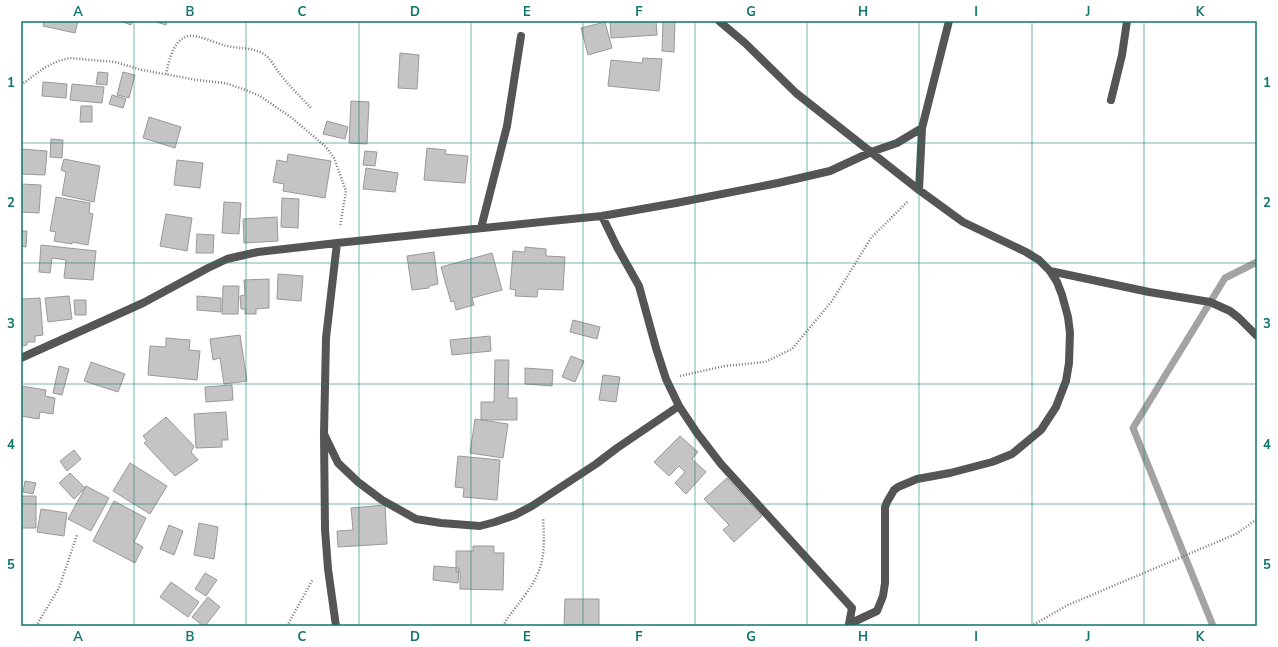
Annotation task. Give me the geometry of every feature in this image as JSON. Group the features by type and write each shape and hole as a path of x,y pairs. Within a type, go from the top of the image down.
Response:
{"street":[{"path":"720,21 796,92 919,190 963,222 1026,252 1039,260 1050,271 1057,282 1068,317 1070,333 1069,363 1066,381 1056,407 1041,430 1012,454 992,462 950,473 918,479 894,490 885,507 885,583 883,596 877,611 850,625"},
{"path":"919,190 922,128 949,21"},
{"path":"1111,100 1122,55 1127,21"},
{"path":"481,228 507,126 521,36"},
{"path":"21,358 143,304 227,259 258,252 602,216 778,183 830,170 871,152 897,143 922,128"},
{"path":"602,216 617,247 639,286 666,379 679,406 697,433 721,464 852,608 850,625"},
{"path":"336,626 328,569 324,498 324,434 326,338 337,243"},
{"path":"1050,271 1149,292 1210,302 1239,318 1257,336"},
{"path":"324,434 338,463 358,482 382,500 416,519 441,523 480,526 515,515 542,500 679,406"}],"path":[{"path":"166,74 172,51 178,42 188,36 227,46 255,50 265,55 273,63 280,75 311,108"},
{"path":"21,85 44,68 58,61 70,58 115,62 142,70 197,80 225,83 260,96 292,118 326,147 334,158 346,191 337,243"},
{"path":"666,379 725,366 765,362 792,349 832,301 871,238 919,190"},
{"path":"503,626 526,594 541,566 545,545 542,500"},
{"path":"1031,626 1068,605 1236,534 1257,519"},
{"path":"36,626 59,588 77,535"},
{"path":"287,626 314,578 328,569"}],"building":[{"path":"44,21 78,21 75,33 43,26"},
{"path":"120,21 133,21 131,25"},
{"path":"153,21 167,21 166,25"},
{"path":"610,21 656,21 657,35 611,38"},
{"path":"663,21 675,21 674,52 662,51"},
{"path":"605,22 612,48 588,55 581,28"},
{"path":"400,53 419,55 417,89 398,88"},
{"path":"643,58 662,59 659,91 608,86 611,60 642,63"},
{"path":"98,72 108,73 107,85 96,84"},
{"path":"123,72 135,75 129,98 117,95"},
{"path":"43,82 67,84 66,98 42,96"},
{"path":"72,84 104,87 102,103 70,100"},
{"path":"112,95 126,99 123,108 109,104"},
{"path":"351,101 369,102 367,144 349,143"},
{"path":"81,106 92,106 92,122 80,122"},
{"path":"149,117 181,127 175,148 143,138"},
{"path":"327,121 348,127 345,139 323,134"},
{"path":"51,139 63,140 62,158 50,157"},
{"path":"427,148 446,150 445,154 468,156 465,183 424,180"},
{"path":"21,149 47,151 45,175 21,174"},
{"path":"365,151 377,152 375,166 363,165"},
{"path":"288,154 331,161 325,198 283,191 284,184 273,182 277,160 287,162"},
{"path":"64,159 100,166 94,202 62,195 66,172 61,170"},
{"path":"177,160 203,163 200,188 174,185"},
{"path":"366,168 398,173 395,192 363,189"},
{"path":"21,184 41,185 39,213 21,212"},
{"path":"56,197 90,203 89,213 93,214 88,245 54,241 56,232 50,231"},
{"path":"282,198 299,199 298,228 281,227"},
{"path":"224,202 241,203 239,234 222,233"},
{"path":"166,214 192,218 187,251 160,246"},
{"path":"277,217 278,241 244,243 243,219"},
{"path":"21,231 27,231 26,247 21,246"},
{"path":"197,234 214,235 213,253 196,253"},
{"path":"41,245 96,251 93,280 64,278 66,260 52,258 50,273 39,272"},
{"path":"525,247 546,249 546,256 565,257 563,290 538,289 537,297 515,296 516,290 510,289 513,251 525,252"},
{"path":"434,252 438,284 429,286 429,288 412,290 407,256"},
{"path":"492,253 502,290 472,298 474,305 456,310 454,301 451,302 441,267"},
{"path":"278,274 303,276 301,301 277,299"},
{"path":"269,279 269,308 256,309 256,314 245,314 245,309 241,309 240,296 245,295 244,280"},
{"path":"223,286 239,286 238,314 222,314"},
{"path":"69,296 72,319 48,322 45,298"},
{"path":"197,296 221,298 221,312 197,310"},
{"path":"40,298 43,335 35,336 35,342 27,342 27,345 21,346 21,299"},
{"path":"74,300 86,300 86,315 75,315"},
{"path":"573,320 600,327 597,339 570,332"},
{"path":"240,335 247,381 224,384 220,358 213,360 210,339"},
{"path":"490,336 491,351 452,355 450,340"},
{"path":"166,338 190,340 189,350 200,351 197,380 148,375 150,346 166,347"},
{"path":"571,356 584,361 575,382 562,377"},
{"path":"495,360 509,360 508,398 517,398 517,420 481,420 481,402 494,402"},
{"path":"91,362 125,374 118,392 84,381"},
{"path":"59,366 69,369 62,395 53,393"},
{"path":"525,368 553,370 552,386 525,384"},
{"path":"603,375 620,377 616,402 599,400"},
{"path":"232,385 233,400 206,402 205,387"},
{"path":"21,386 46,390 45,396 55,398 53,414 40,412 39,419 21,416"},
{"path":"226,412 228,440 222,440 222,447 196,448 194,414"},
{"path":"166,417 194,446 191,452 198,460 175,476 144,443 147,441 143,436"},
{"path":"475,419 508,424 503,458 470,453"},
{"path":"680,436 698,452 692,459 706,472 686,494 675,483 685,472 679,466 669,476 654,462"},
{"path":"74,450 81,459 67,471 60,461"},
{"path":"458,456 500,460 497,500 463,497 464,488 455,487"},
{"path":"130,463 167,486 150,514 113,491"},
{"path":"70,473 85,488 74,499 59,483"},
{"path":"727,478 762,516 734,542 723,530 729,525 704,499"},
{"path":"25,481 36,483 33,494 23,492"},
{"path":"86,486 109,498 91,531 68,519"},
{"path":"21,496 36,496 36,528 21,528"},
{"path":"114,501 146,518 134,542 143,547 135,563 93,541"},
{"path":"385,505 387,544 338,547 337,531 353,530 351,508"},
{"path":"41,509 67,513 64,536 37,532"},
{"path":"199,523 218,527 214,559 194,555"},
{"path":"169,525 183,531 174,555 160,549"},
{"path":"473,546 494,546 494,553 504,553 503,590 460,589 460,572 456,572 456,551 473,551"},
{"path":"434,566 459,568 458,583 433,580"},
{"path":"205,573 217,580 206,596 195,589"},
{"path":"171,582 199,602 188,617 160,597"},
{"path":"208,597 220,607 205,626 203,626 192,617"},
{"path":"565,599 599,599 599,626 564,626"}],"waterway":[{"path":"1213,626 1133,428 1225,278 1257,262"}]}
